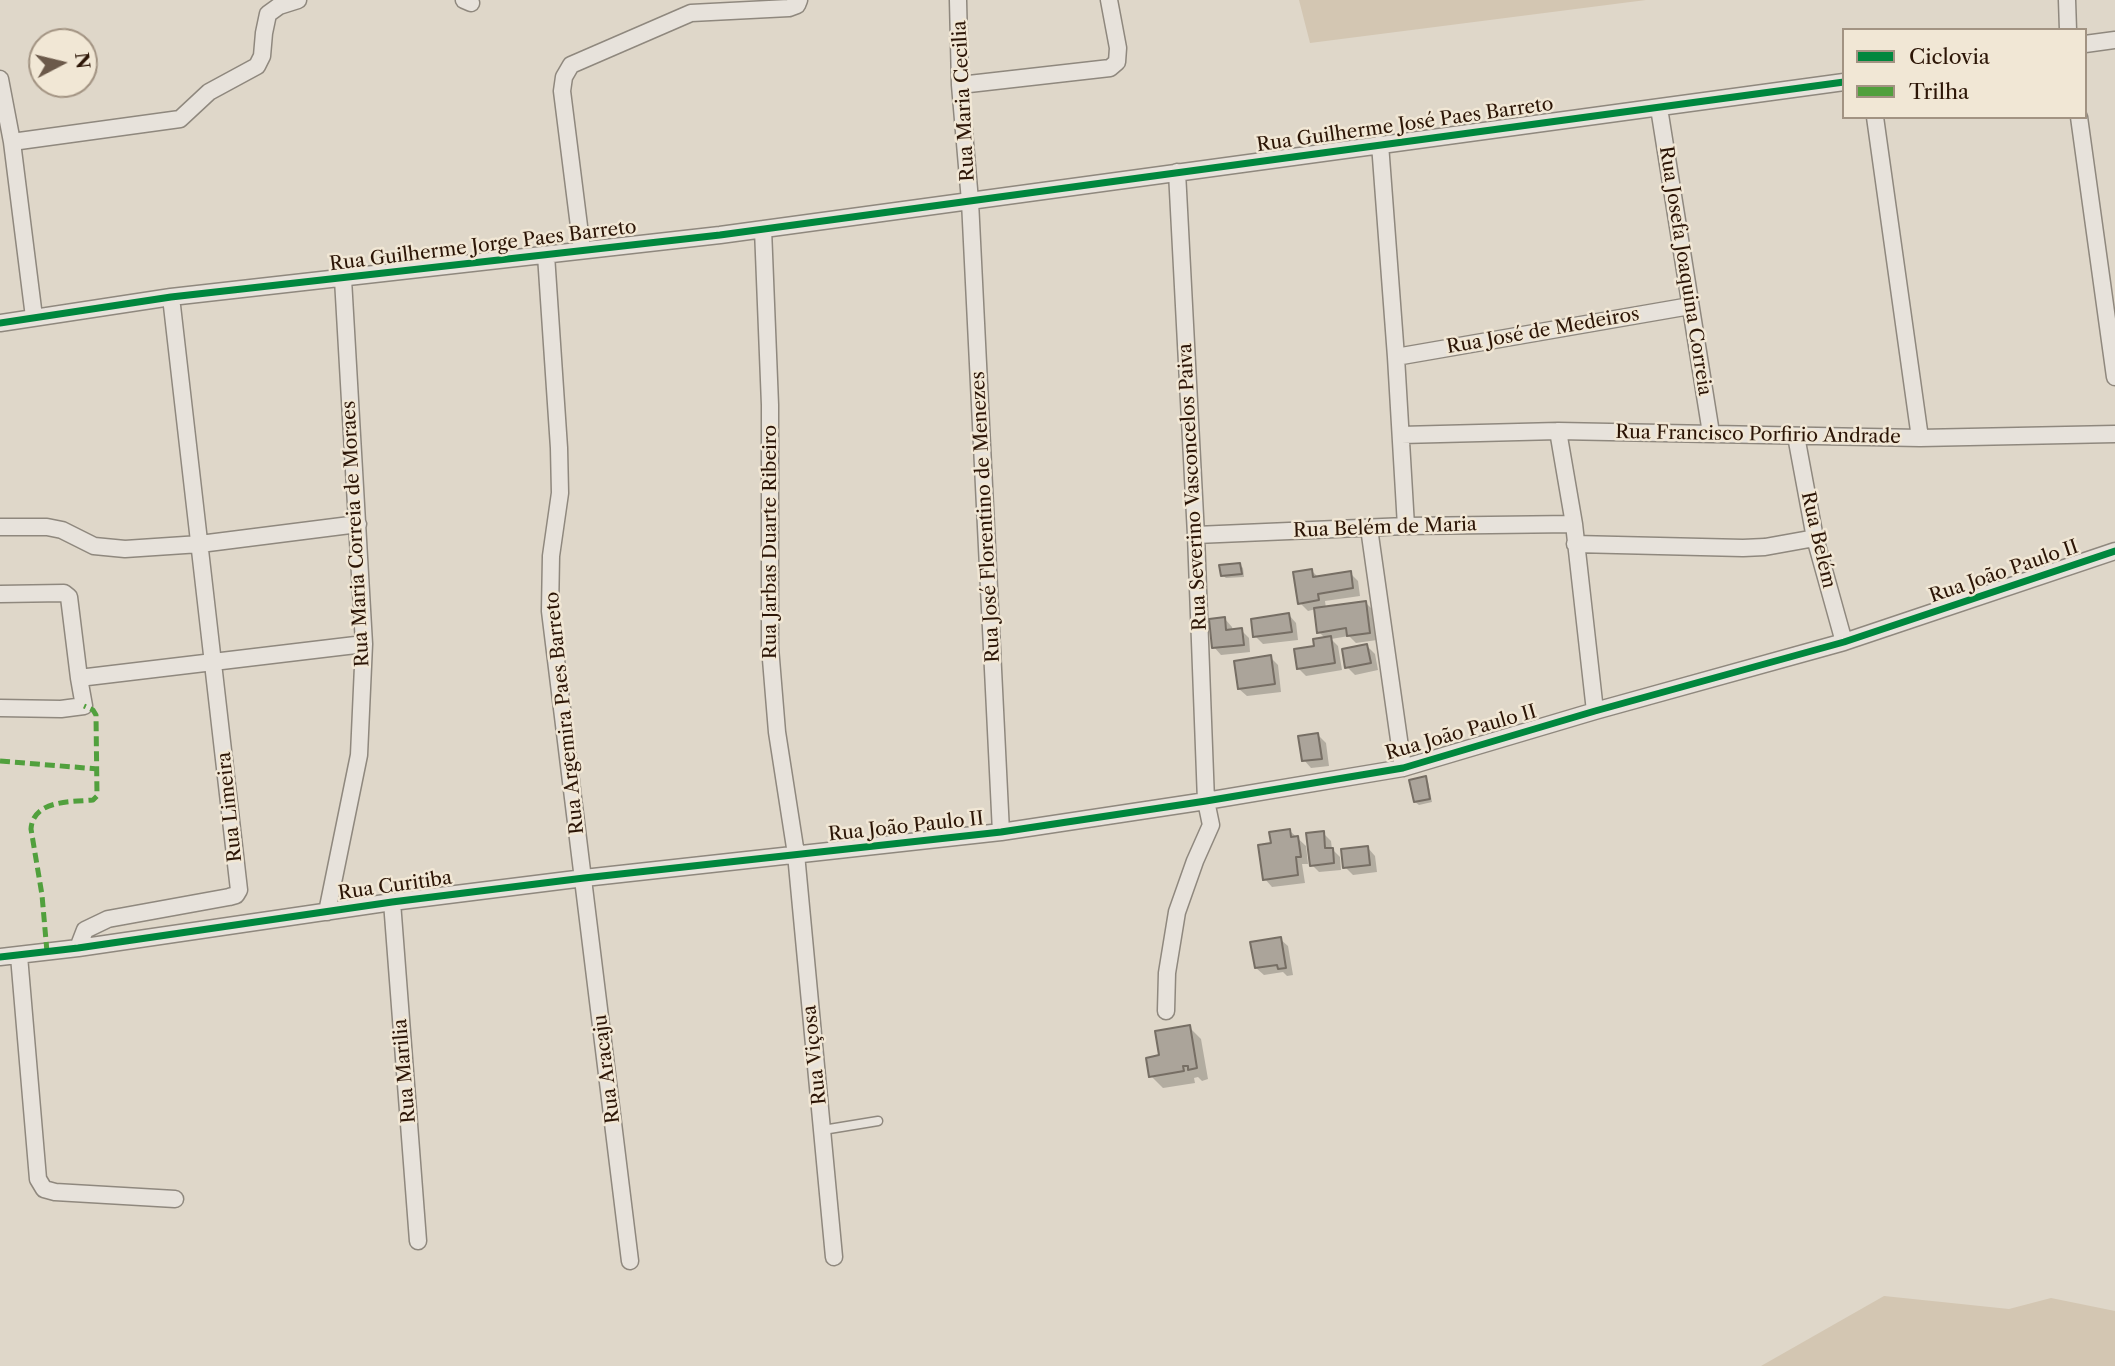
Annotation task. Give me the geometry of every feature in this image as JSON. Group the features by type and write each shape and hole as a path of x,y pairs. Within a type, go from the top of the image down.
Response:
{"street":[{"path":"12,142 180,119 209,92 257,66 262,56 268,14 279,6 298,0"},
{"path":"582,250 562,91 564,77 570,65 691,13 789,8 797,5 799,0"},
{"name":"Rua Maria Cecilia","path":"958,0 960,85 970,201"},
{"path":"960,85 1110,68 1117,62 1118,48 1109,0"},
{"path":"2067,0 2068,28"},
{"path":"2087,44 2115,40"},
{"path":"0,79 12,142 34,317"},
{"name":"Rua Guilherme José Paes Barreto","path":"970,201 1842,82"},
{"name":"Rua Josefa Joaquina Correia","path":"1659,108 1711,433"},
{"path":"1875,119 1920,438"},
{"path":"2079,119 2115,377"},
{"path":"1380,144 1406,526"},
{"name":"Rua Severino Vasconcelos Paiva","path":"1166,1011 1167,973 1177,912 1211,825 1206,801 1196,535 1177,172"},
{"name":"Rua Guilherme Jorge Paes Barreto","path":"0,323 172,298 763,229 970,201"},
{"name":"Rua José Florentino de Menezes","path":"970,201 1001,832"},
{"name":"Rua Jarbas Duarte Ribeiro","path":"763,229 770,405 770,647 777,732 796,854"},
{"name":"Rua Argemira Paes Barreto","path":"546,255 560,493 551,556 550,611 584,878"},
{"name":"Rua Maria Correia de Moraes","path":"327,912 359,755 364,644 343,279"},
{"name":"Rua Limeira","path":"78,948 85,930 108,919 229,897 236,895 239,890 172,298"},
{"name":"Rua José de Medeiros","path":"1396,357 1690,306"},
{"path":"1558,430 1574,524 1595,711"},
{"name":"Rua Francisco Porfirio Andrade","path":"1401,435 1558,430 1920,438 2115,434"},
{"name":"Rua Belém","path":"1796,436 1815,538 1844,642"},
{"path":"0,527 47,527 62,530 94,546 107,549 200,544 358,524"},
{"name":"Rua Belém de Maria","path":"1196,535 1406,526 1574,524"},
{"name":"Rua João Paulo II","path":"1369,528 1403,768"},
{"path":"1575,544 1743,548 1815,538"},
{"name":"Rua João Paulo II","path":"796,854 1001,832 1403,768 1844,642 2115,551"},
{"path":"0,594 64,593 69,597 83,706 61,709 0,708"},
{"path":"79,678 364,644"},
{"name":"Rua Curitiba","path":"0,957 392,902 796,854"},
{"name":"Rua Viçosa","path":"796,854 834,1257"},
{"name":"Rua Aracaju","path":"584,878 630,1261"},
{"name":"Rua Marilia","path":"392,902 418,1241"},
{"path":"19,956 38,1179 44,1189 55,1192 175,1199"}],"lane":[{"path":"823,1130 878,1121"}],"shaded area":[{"path":"1299,0 1646,0 1310,43"},
{"path":"1884,1296 2009,1309 2051,1298 2115,1311 2115,1366 1761,1366"}],"building":[{"path":"1240,563 1242,574 1221,576 1219,565"},
{"path":"1312,569 1313,577 1351,571 1353,588 1318,594 1319,600 1298,604 1293,572"},
{"path":"1366,601 1370,633 1347,636 1346,628 1317,633 1314,608"},
{"path":"1289,613 1292,632 1253,637 1251,619"},
{"path":"1225,617 1226,630 1242,628 1244,645 1212,648 1209,619"},
{"path":"1331,636 1335,663 1297,669 1294,649 1314,646 1313,639"},
{"path":"1367,644 1371,663 1345,668 1342,649"},
{"path":"1271,655 1275,684 1238,689 1234,661"},
{"path":"1318,733 1322,759 1302,761 1298,736"},
{"path":"1426,776 1430,799 1414,802 1409,780"},
{"path":"1290,829 1291,837 1298,836 1301,857 1296,857 1298,875 1263,880 1258,845 1271,843 1269,832"},
{"path":"1324,831 1325,848 1333,848 1334,863 1310,866 1306,833"},
{"path":"1368,846 1370,865 1343,868 1341,849"},
{"path":"1281,937 1286,968 1278,969 1277,965 1255,968 1250,942"},
{"path":"1190,1025 1197,1068 1188,1070 1188,1066 1183,1066 1184,1071 1149,1077 1146,1058 1159,1055 1155,1031"}],"marked path":[{"path":"47,952 42,895 31,829 33,820 45,808 64,802 93,800 97,796 96,715 93,710 84,706"},
{"path":"0,761 98,769"}],"cycle path":[{"path":"0,323 171,297 720,235 1842,82"},
{"path":"0,957 584,878 1001,832 1403,768 1844,642 2115,551"}]}
